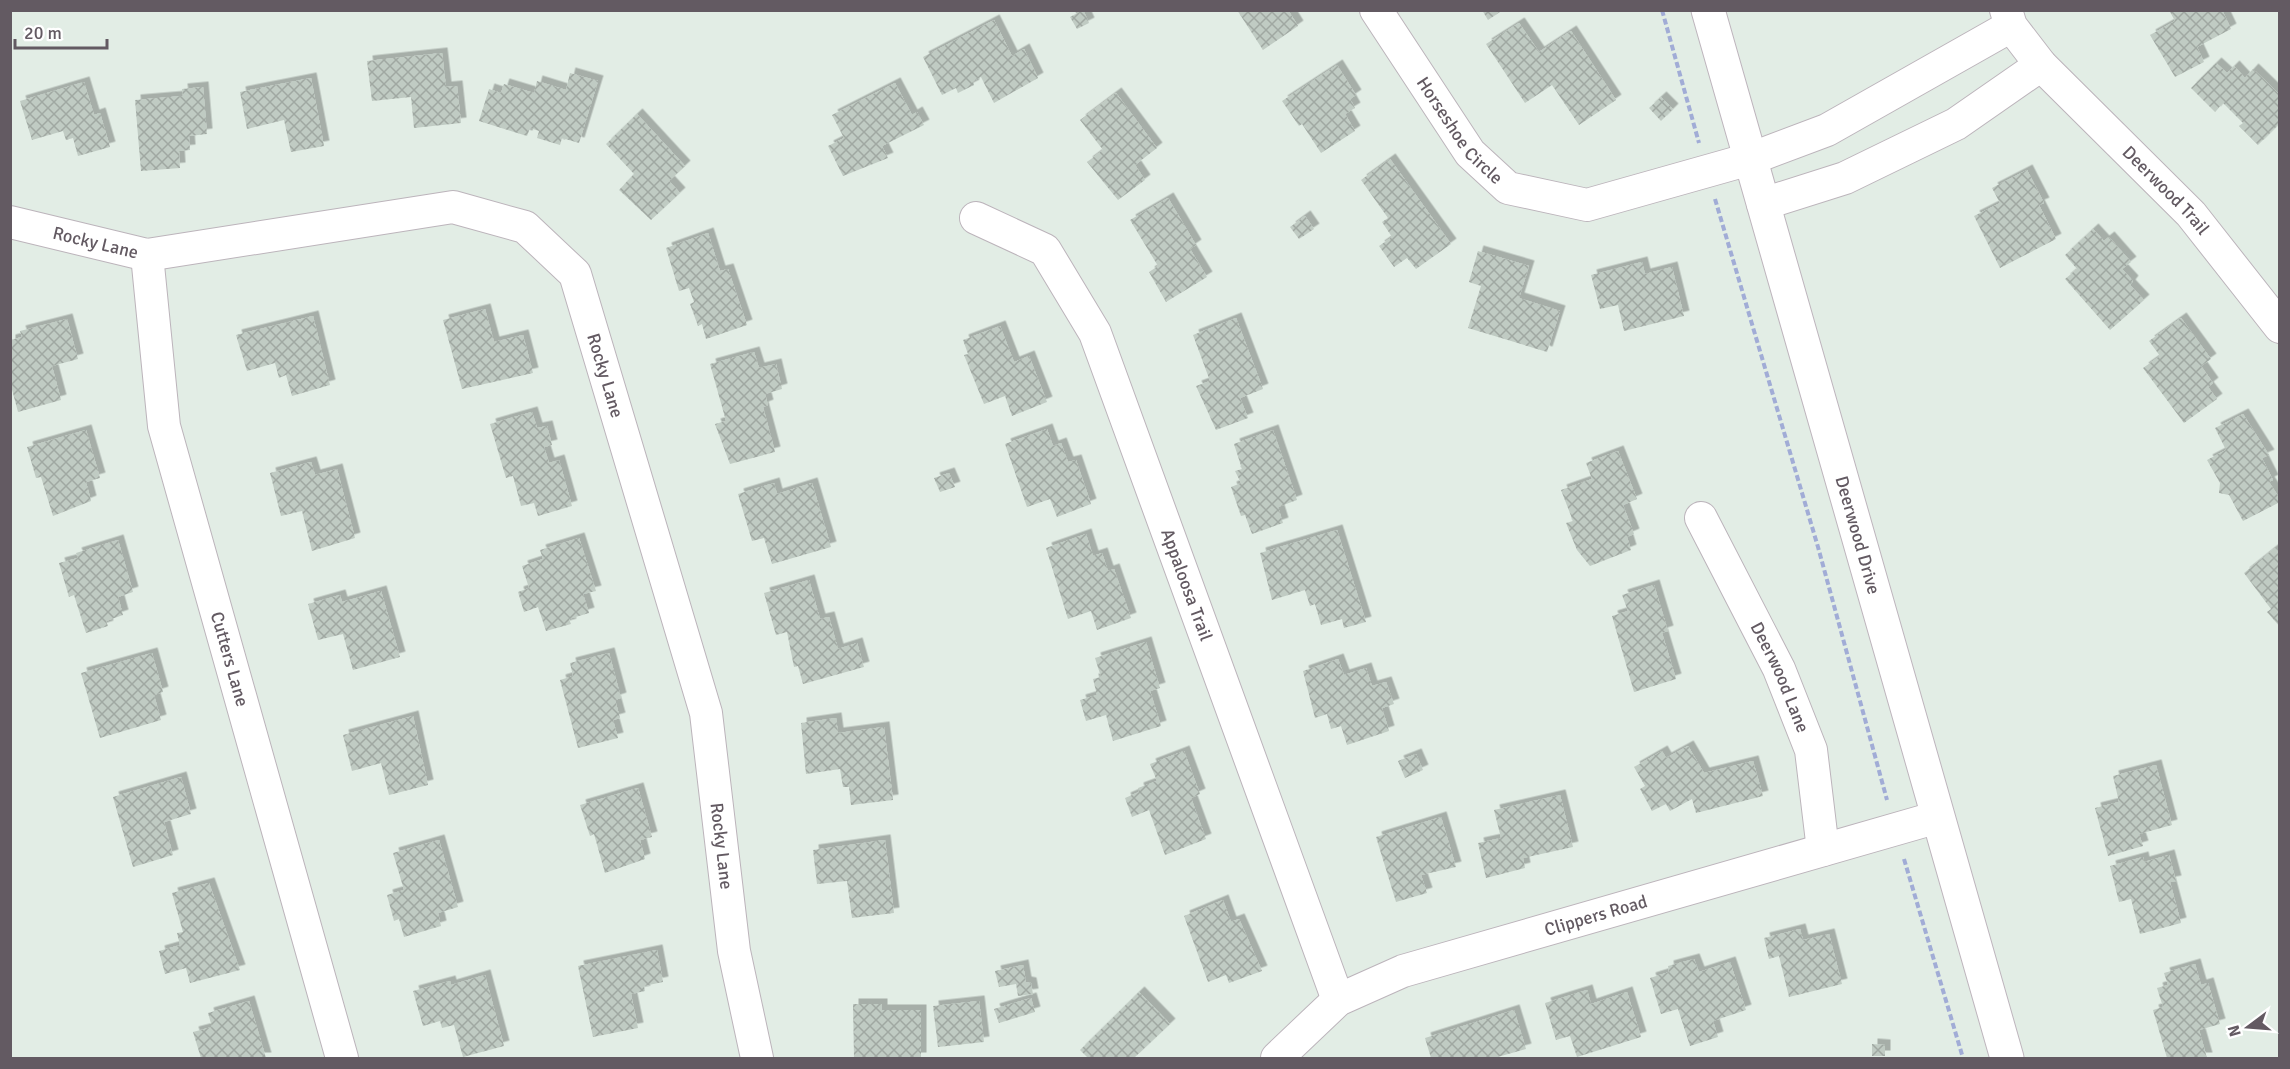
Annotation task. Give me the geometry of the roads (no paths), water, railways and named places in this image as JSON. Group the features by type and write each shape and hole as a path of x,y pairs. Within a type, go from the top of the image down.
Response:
{"street":[{"name":"Horseshoe Circle","path":"1376,10 1470,153 1508,188 1587,205 1750,159"},
{"name":"Deerwood Drive","path":"1708,10 2007,1059"},
{"name":"Deerwood Trail","path":"1750,159 1827,130 2008,18 2041,65 2191,214 2280,327"},
{"path":"1763,204 1845,178 1956,124 2041,65"},
{"name":"Rocky Lane","path":"10,222 147,255 453,207 525,227 575,274 706,713 734,951 757,1059"},
{"name":"Appaloosa Trail","path":"976,218 1045,250 1095,333 1338,1000"},
{"name":"Cutters Lane","path":"147,255 164,426 342,1059"},
{"name":"Deerwood Lane","path":"1701,518 1779,669 1811,750 1823,850"},
{"name":"Clippers Road","path":"1277,1059 1338,1000 1403,971 1938,817"}]}
